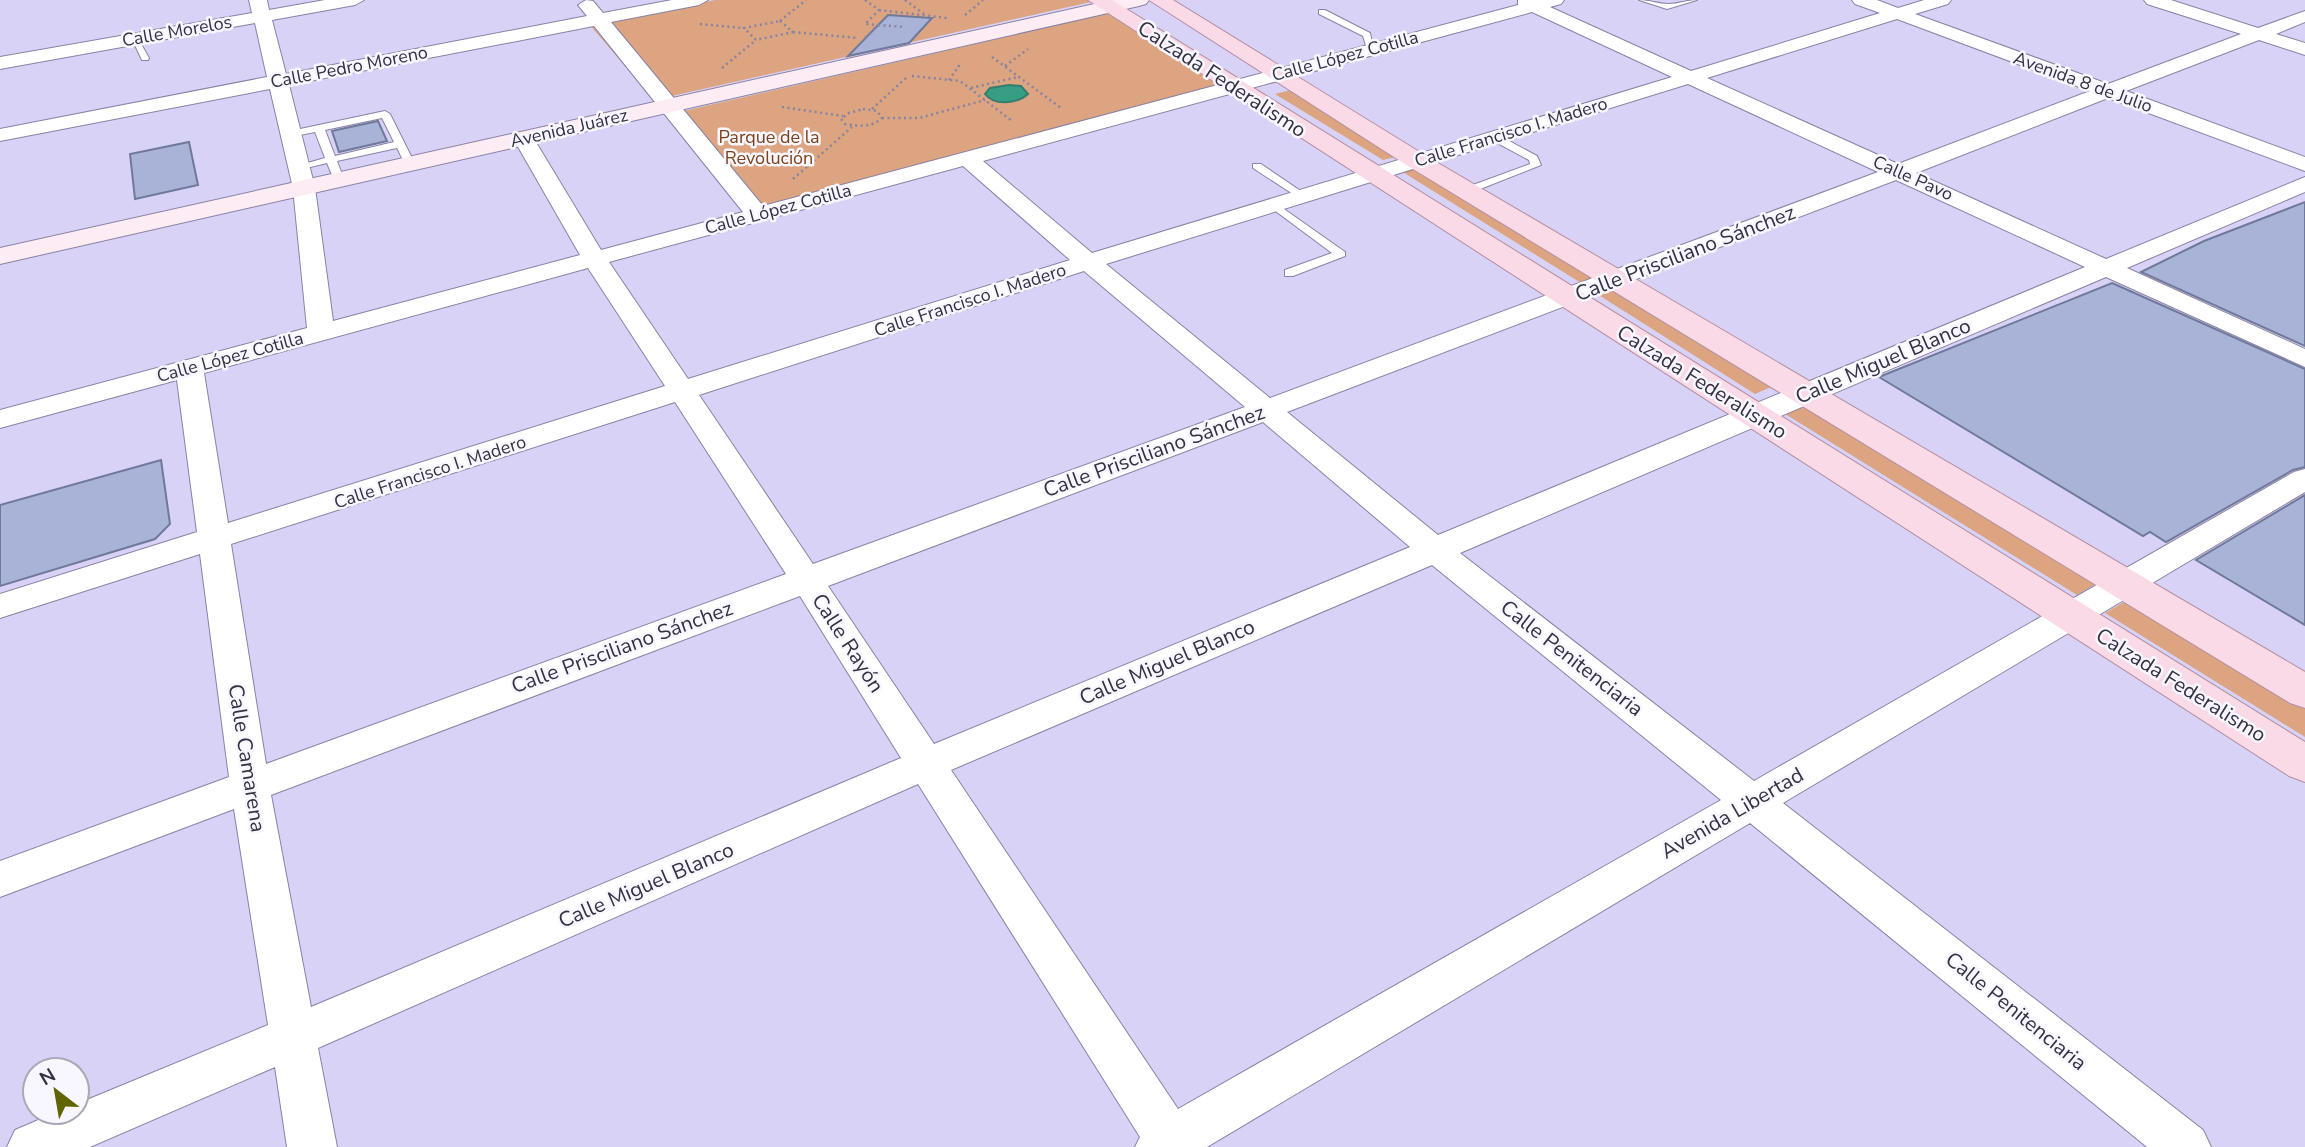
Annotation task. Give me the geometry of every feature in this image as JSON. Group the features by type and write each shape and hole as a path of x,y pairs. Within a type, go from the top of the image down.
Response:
{"main road":[{"name":"Avenida Juárez","path":"0,256 301,178 405,154 524,138 1104,3 1139,0"},
{"name":"Calzada Federalismo","path":"1159,0 1466,191 2305,692"},
{"name":"Calzada Federalismo","path":"1104,3 2305,764"}],"street":[{"name":"Calle Morelos","path":"0,63 134,39 259,8 355,0"},
{"path":"583,0 757,214"},
{"name":"Calle Pedro Moreno","path":"0,135 699,0"},
{"name":"Calle López Cotilla","path":"0,419 1371,50 1526,3 1555,0"},
{"name":"Avenida 8 de Julio","path":"1861,0 2305,164"},
{"name":"Calle Francisco I. Madero","path":"0,606 1088,262 1942,0"},
{"path":"2153,0 2305,50"},
{"name":"Calle Pavo","path":"1526,3 2305,359"},
{"path":"259,8 301,178 321,332"},
{"name":"Calle Prisciliano Sánchez","path":"0,879 1569,298 2305,16"},
{"name":"Calle Rayón","path":"524,138 594,258 926,764 1168,1145"},
{"name":"Calle Penitenciaria","path":"967,158 1435,550 2186,1147"},
{"name":"Calle Miguel Blanco","path":"32,1147 926,764 2305,184"},
{"name":"Calle Camarena","path":"189,368 250,785 312,1147"},
{"name":"Avenida Libertad","path":"1168,1145 2305,479"}],"lane":[{"path":"1643,0 1667,7 1693,0"},
{"path":"1322,12 1367,35 1371,50"},
{"path":"134,39 145,58"},
{"path":"290,134 386,114 405,154"},
{"path":"319,128 335,170"},
{"path":"1466,191 1536,165 1533,158 1494,137"},
{"path":"1257,166 1303,196"},
{"path":"1274,205 1341,254 1289,273"}],"path":[{"path":"756,40 744,28 780,21 806,0"},
{"path":"865,0 879,10 944,16"},
{"path":"905,0 925,15"},
{"path":"879,10 865,24 905,27 899,33"},
{"path":"780,21 793,32"},
{"path":"714,74 756,40 793,32 865,38 878,25"},
{"path":"1004,66 1022,56 1029,44"},
{"path":"987,54 1070,115"},
{"path":"872,110 909,74 960,81 1021,128"},
{"path":"970,89 1018,77"},
{"path":"843,116 842,121 852,126 869,125 882,118 919,118 985,100"},
{"path":"772,106 843,116 852,111 872,110 881,113 882,118"},
{"path":"793,179 852,126"}],"green space":[{"name":"Parque de la Revolución","path":"715,0 1095,1 654,100 589,24"},
{"name":"Parque de la Revolución","path":"1113,12 1223,83 748,211 666,115"},
{"path":"1295,89 1403,155 1383,160 1275,94"},
{"path":"1421,165 1602,276 1581,283 1401,171"},
{"path":"1619,286 1778,384 1755,394 1597,294"},
{"path":"1802,398 2101,581 2077,595 1777,409"},
{"path":"2131,598 2305,704 2305,737 2105,613"}],"shaded area":[{"path":"1021,86 1028,94 1018,100 1000,102 985,94 990,88"}],"building":[{"path":"888,15 932,18 909,43 848,56"},
{"path":"378,121 387,141 339,152 332,131"},
{"path":"189,142 198,185 135,199 130,154"},
{"path":"2305,202 2305,346 2141,272 2204,241"},
{"path":"2112,283 2305,369 2305,467 2293,470 2166,542 2150,532 2143,536 1879,377"},
{"path":"161,460 170,524 155,539 0,586 0,505"},
{"path":"2305,495 2305,625 2196,560"}]}
